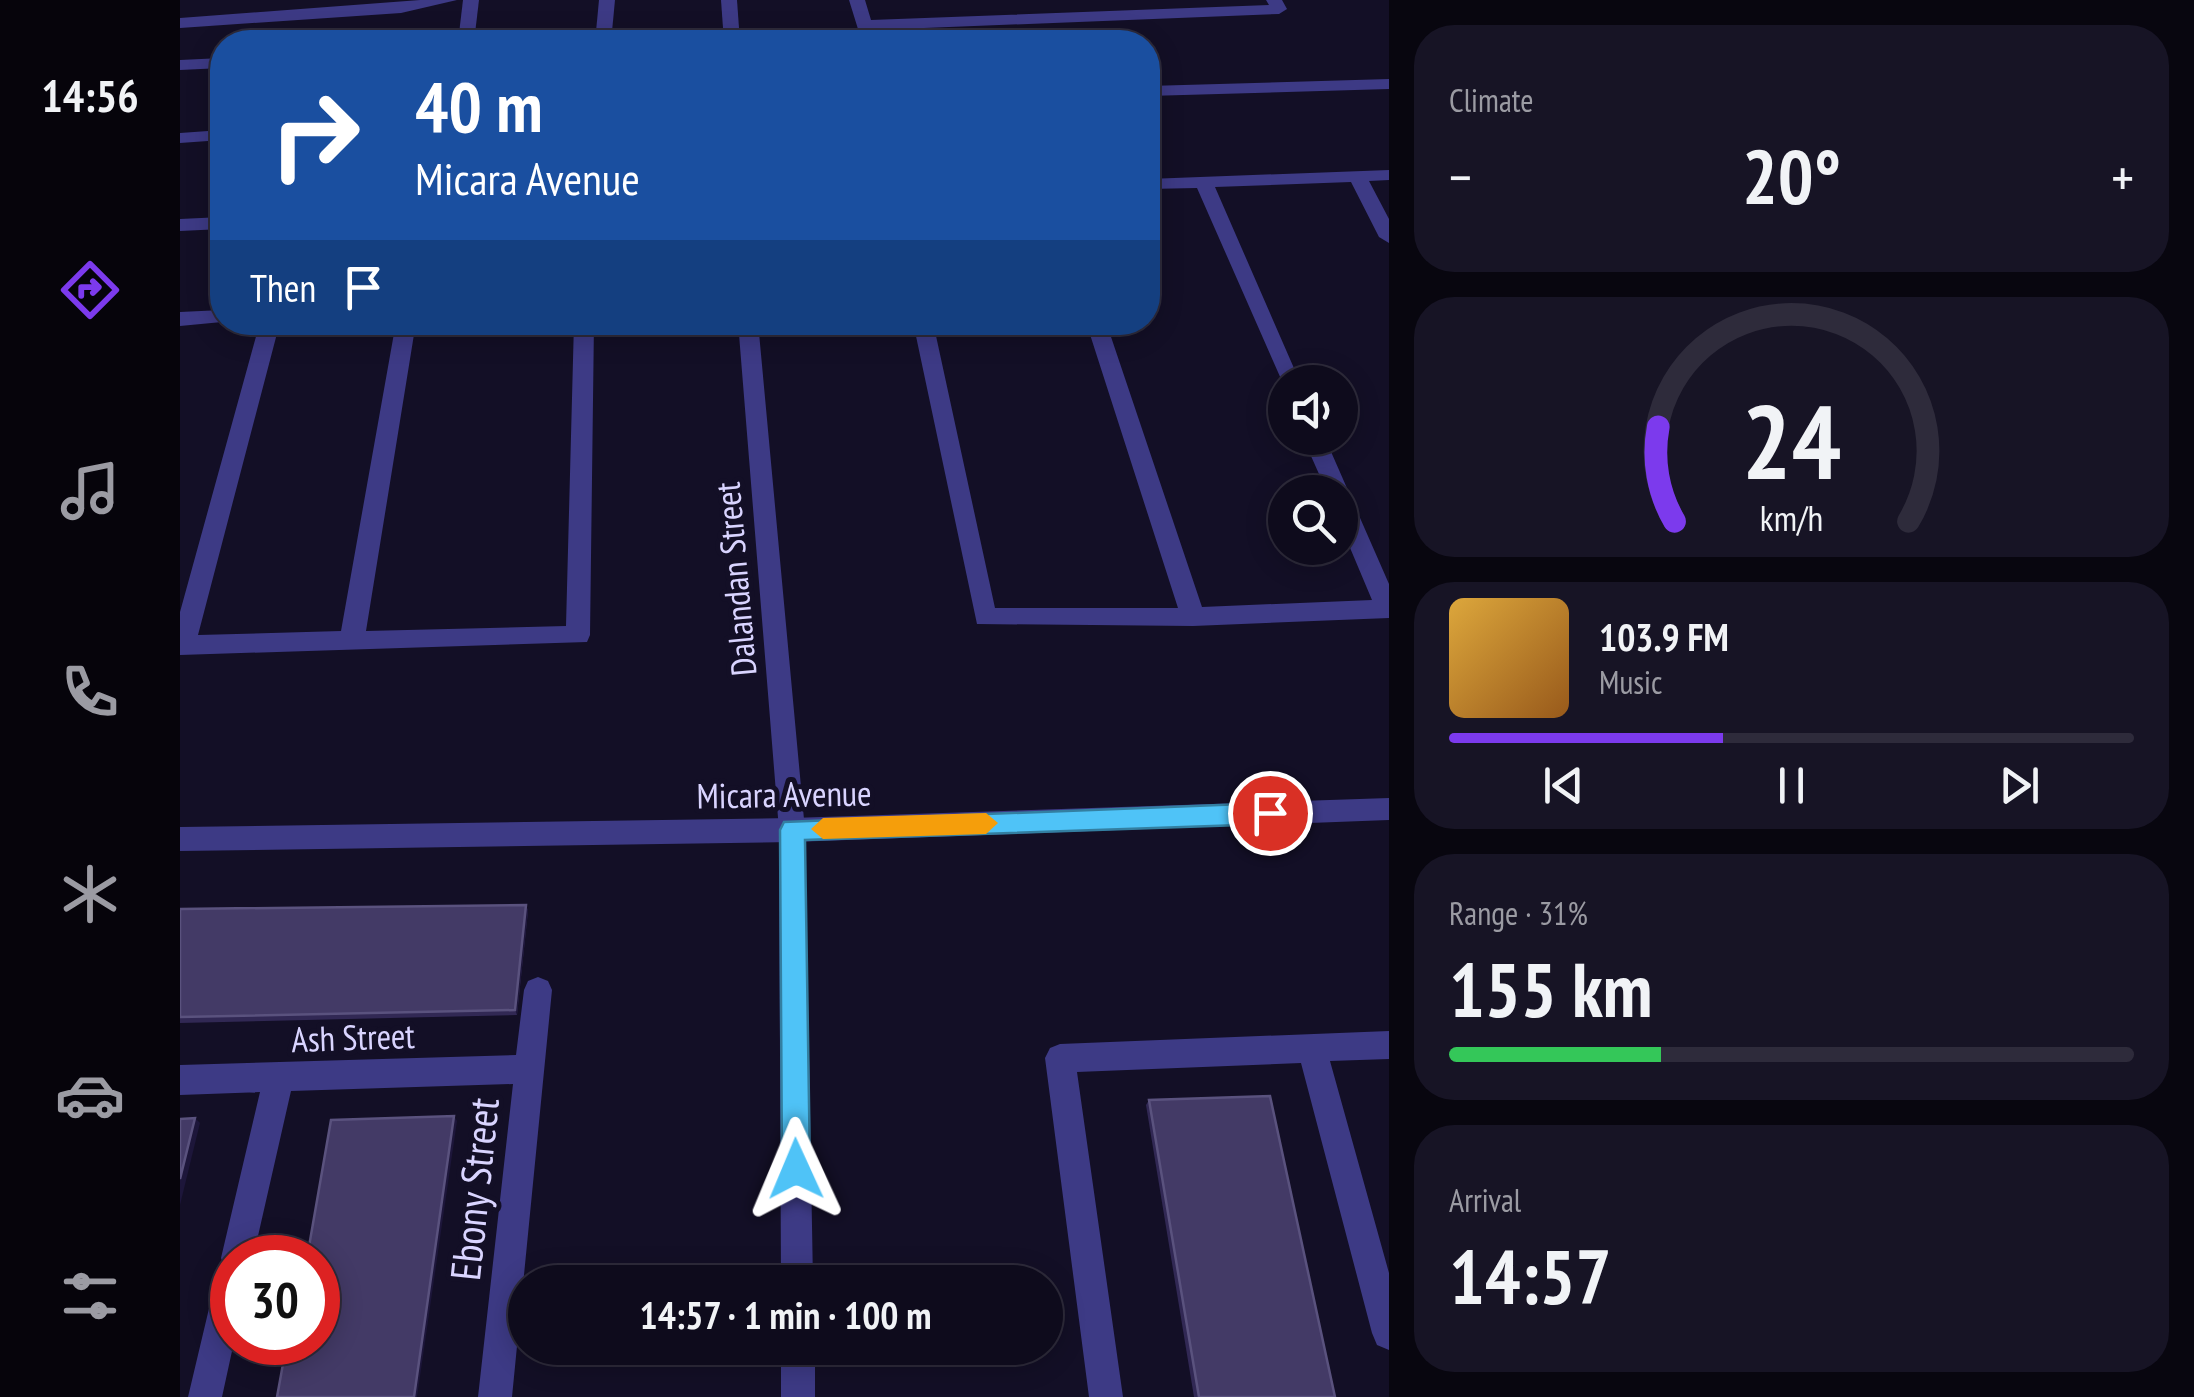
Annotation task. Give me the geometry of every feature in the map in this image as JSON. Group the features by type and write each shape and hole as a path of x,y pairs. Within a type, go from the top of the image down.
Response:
{"street":[{"path":"180,23 402,8 450,0"},
{"path":"467,30 471,0"},
{"path":"604,30 607,0"},
{"path":"729,0 731,30"},
{"path":"857,0 867,30"},
{"path":"924,30 1276,5"},
{"path":"180,65 210,64"},
{"path":"1160,91 1389,84"},
{"path":"180,138 210,137"},
{"path":"1160,184 1389,175"},
{"path":"1357,176 1389,237"},
{"path":"1206,184 1283,365"},
{"path":"180,224 210,223"},
{"path":"180,319 210,317"},
{"path":"266,335 182,645 578,636 584,335"},
{"path":"352,640 404,335"},
{"name":"Dalandan Street","path":"749,335 792,830 797,1265"},
{"path":"926,335 985,617 1193,617 1388,610 1358,540"},
{"path":"1100,335 1193,617"},
{"name":"Micara Avenue","path":"180,839 792,830 1389,809"},
{"name":"Ebony Street","path":"495,1397 538,990"},
{"path":"1106,1397 1060,1058 1389,1045"},
{"path":"1312,1048 1389,1333"},
{"name":"Ash Street","path":"180,1080 529,1070"},
{"path":"243,1235 279,1077"},
{"path":"206,1397 213,1365"},
{"path":"798,1365 798,1397"}],"building":[{"path":"526,905 515,1010 180,1017 180,909"},
{"path":"1270,1096 1335,1397 1199,1397 1149,1100"},
{"path":"454,1116 414,1397 277,1397 283,1365 340,1365 340,1235 311,1235 331,1120"},
{"path":"195,1118 180,1179 180,1119"}],"slow traffic":[{"path":"823,829 986,823"}],"route":[{"path":"796,1169 792,830 1270,813"}]}
